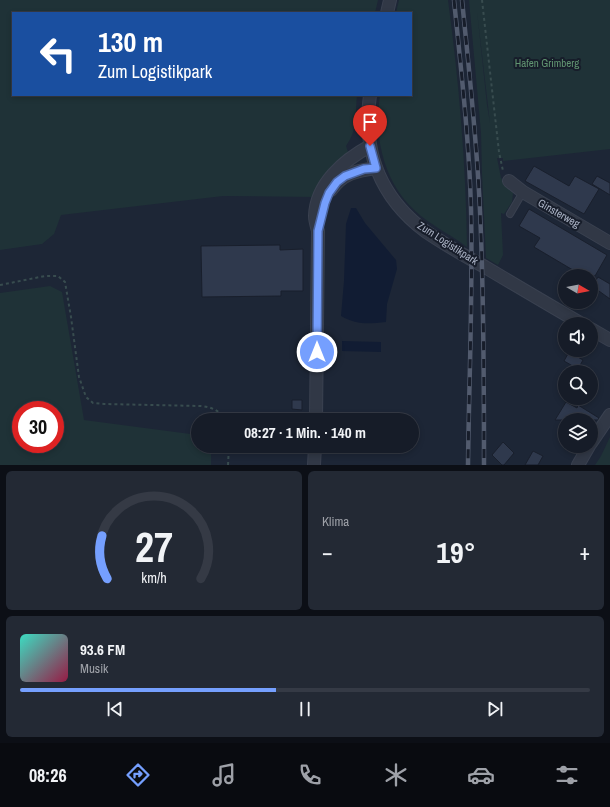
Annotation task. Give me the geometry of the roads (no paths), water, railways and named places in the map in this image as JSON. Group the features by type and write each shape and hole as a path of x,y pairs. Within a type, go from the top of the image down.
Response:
{"street":[{"path":"387,12 390,0"},
{"name":"Zum Logistikpark","path":"370,96 368,118 370,146 380,177 395,202 410,218 426,231 570,317"},
{"path":"316,413 318,231 315,216 316,211 320,194 328,181 340,167 354,155 370,146"},
{"path":"318,231 325,203 329,193 337,182 345,176 364,169 376,168"},
{"name":"Ginsterweg","path":"509,181 523,192 610,243"},
{"path":"598,333 610,340"},
{"path":"598,433 610,415"},
{"path":"314,465 315,453"},
{"path":"578,465 585,453"}],"lane":[{"path":"510,214 523,192"}],"water":[{"path":"351,208 356,208 365,223 396,260 397,269 387,304 386,322 363,323 352,321 341,316 346,224"},
{"path":"342,341 381,342 381,352 342,351"}],"railway":[{"path":"454,0 467,130 471,208 468,465"},
{"path":"462,0 479,184 483,306 484,465"}],"park label":[{"name":"Hafen Grimberg","path":"547,63"}]}
